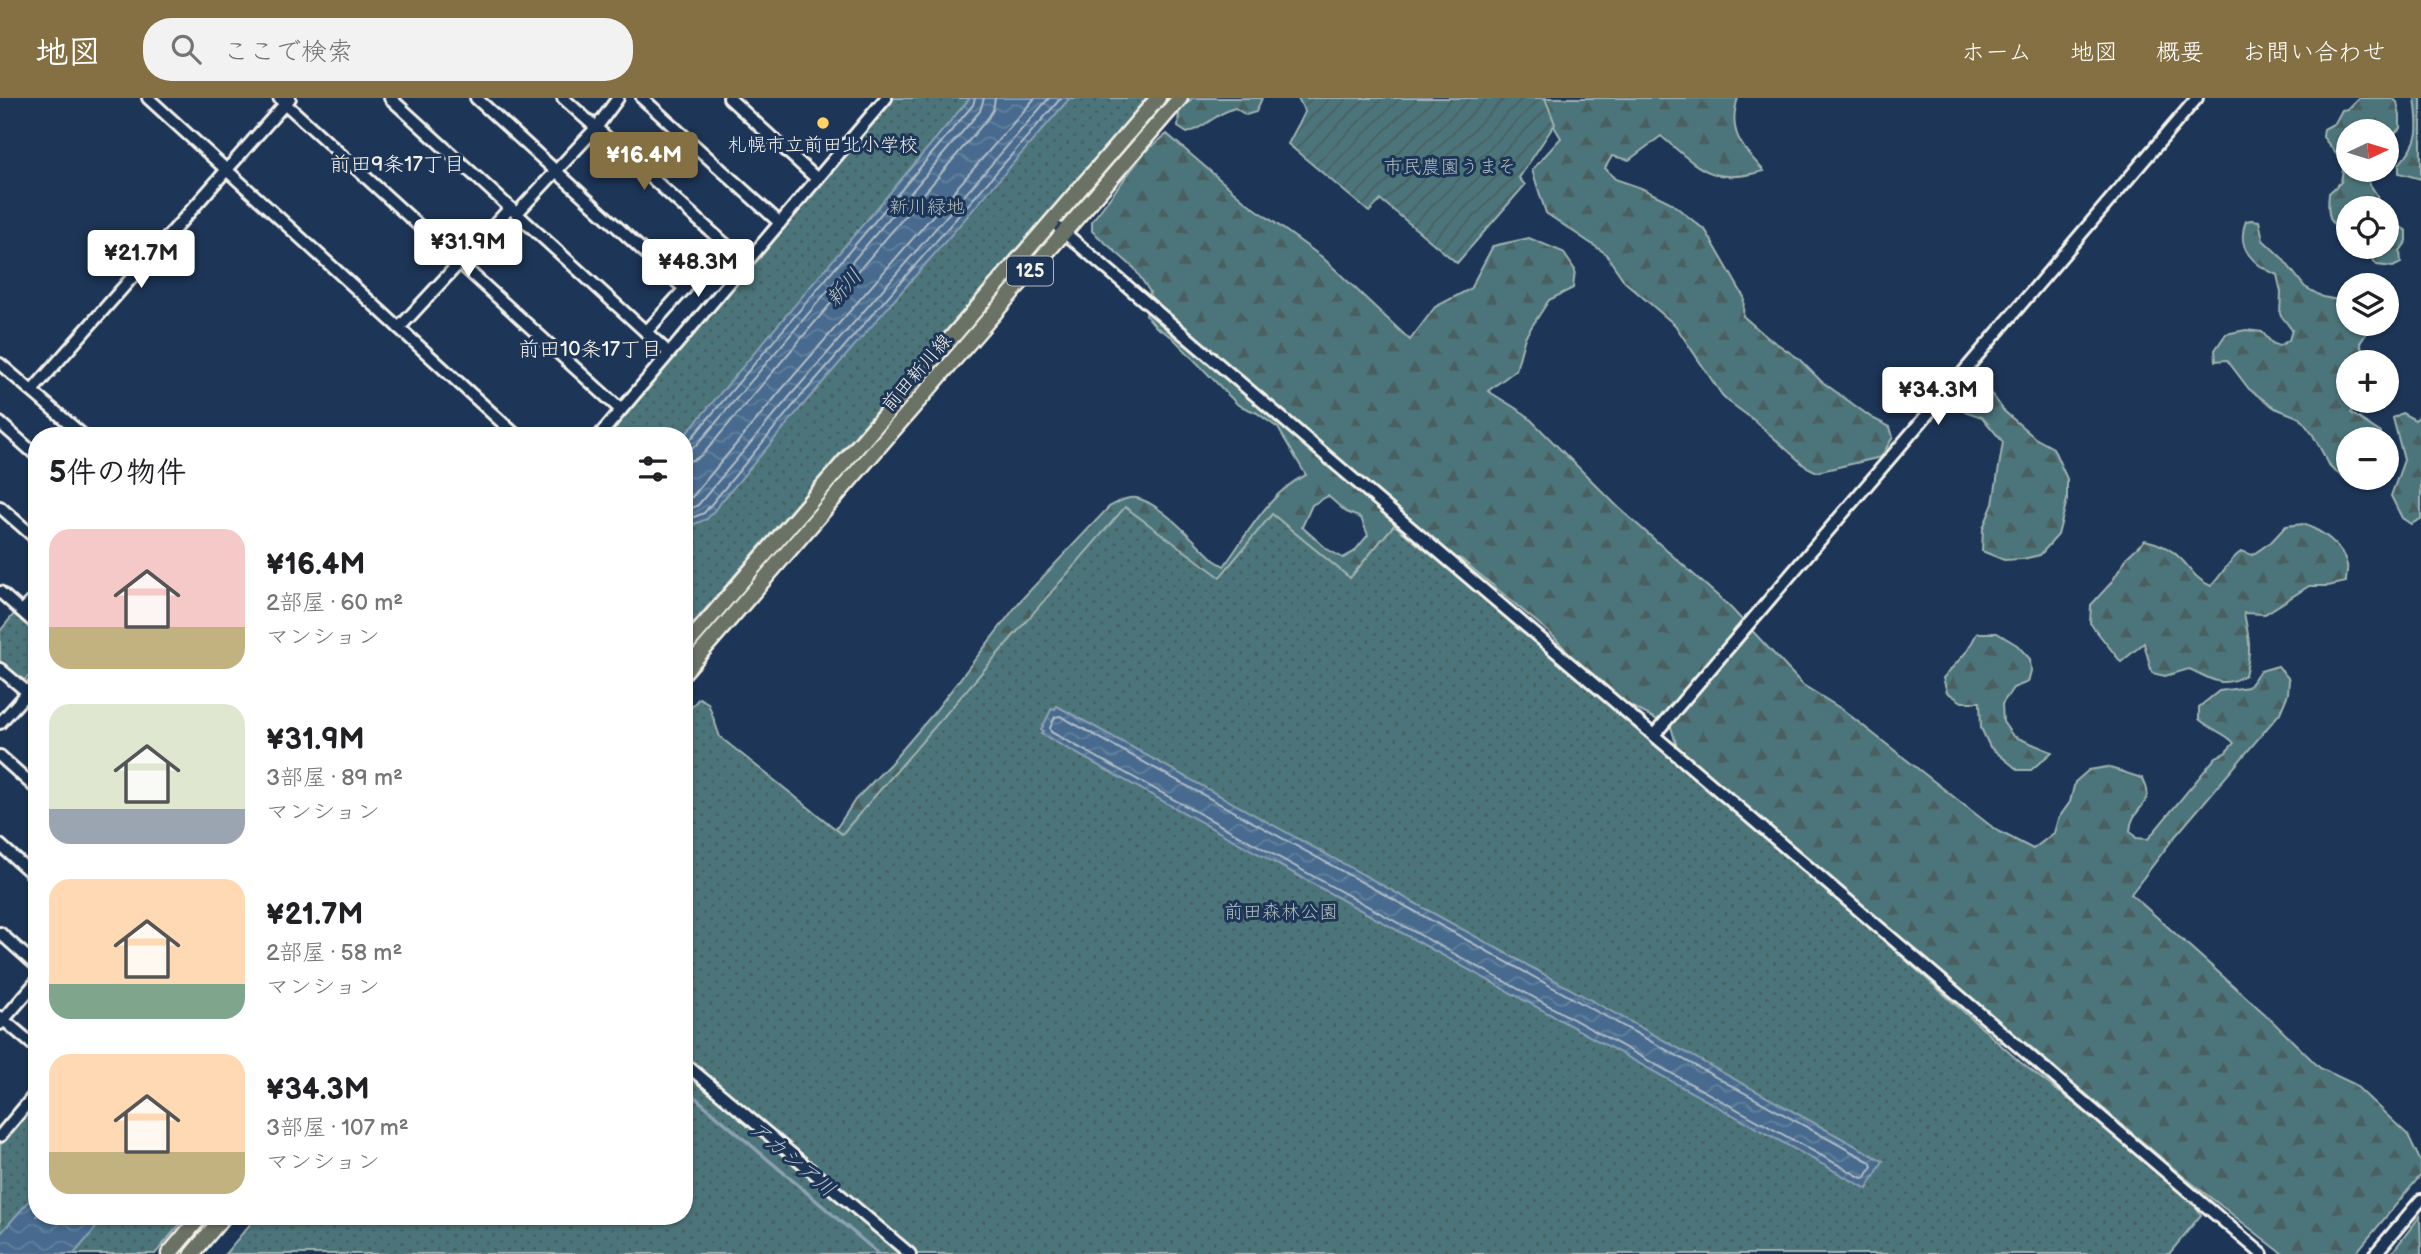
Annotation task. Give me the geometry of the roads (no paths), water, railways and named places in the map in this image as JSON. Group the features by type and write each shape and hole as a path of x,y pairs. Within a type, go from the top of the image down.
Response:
{"main road":[{"name":"前田新川線","path":"693,638 1158,98"},
{"name":"前田新川線","path":"693,662 1180,98"},
{"path":"169,1254 193,1225"},
{"path":"192,1254 216,1225"}],"street":[{"path":"148,98 507,427"},
{"path":"390,98 669,353"},
{"path":"476,98 685,289"},
{"path":"563,98 746,263"},
{"path":"400,328 596,128 618,98"},
{"path":"642,98 780,223"},
{"path":"729,98 817,179"},
{"path":"607,427 886,98"},
{"path":"1654,735 2197,98"},
{"path":"32,391 285,100 621,410"},
{"path":"1052,221 2262,1254"},
{"path":"646,332 725,244"},
{"path":"2,369 73,427"},
{"path":"0,423 28,448"},
{"path":"0,507 28,532"},
{"path":"0,592 28,617"},
{"path":"22,611 28,605"},
{"path":"0,669 27,692 0,723"},
{"path":"0,756 28,781"},
{"path":"0,845 28,870"},
{"path":"0,933 28,958"},
{"path":"28,991 1,1020 28,1041"},
{"path":"693,1071 910,1254"},
{"path":"0,1136 28,1103"},
{"path":"2375,1254 2421,1200"}],"water":[{"name":"新川","path":"970,98 1070,98 707,519 693,525 692,427"},
{"path":"1057,706 1883,1161 1867,1189 1041,734 1052,708"},
{"path":"28,1202 28,1225 98,1225 74,1254 0,1254 0,1234"}],"waterway":[{"name":"アカシア川","path":"693,1096 879,1254"}],"place":[{"name":"札幌市立前田北小学校","path":"823,123"}],"district":[{"name":"前田9条17丁目","path":"397,164"},
{"name":"前田10条17丁目","path":"590,349"}],"park label":[{"name":"市民農園うまそ","path":"1450,167"},
{"name":"新川緑地","path":"927,207"},
{"name":"前田森林公園","path":"1281,912"}]}
